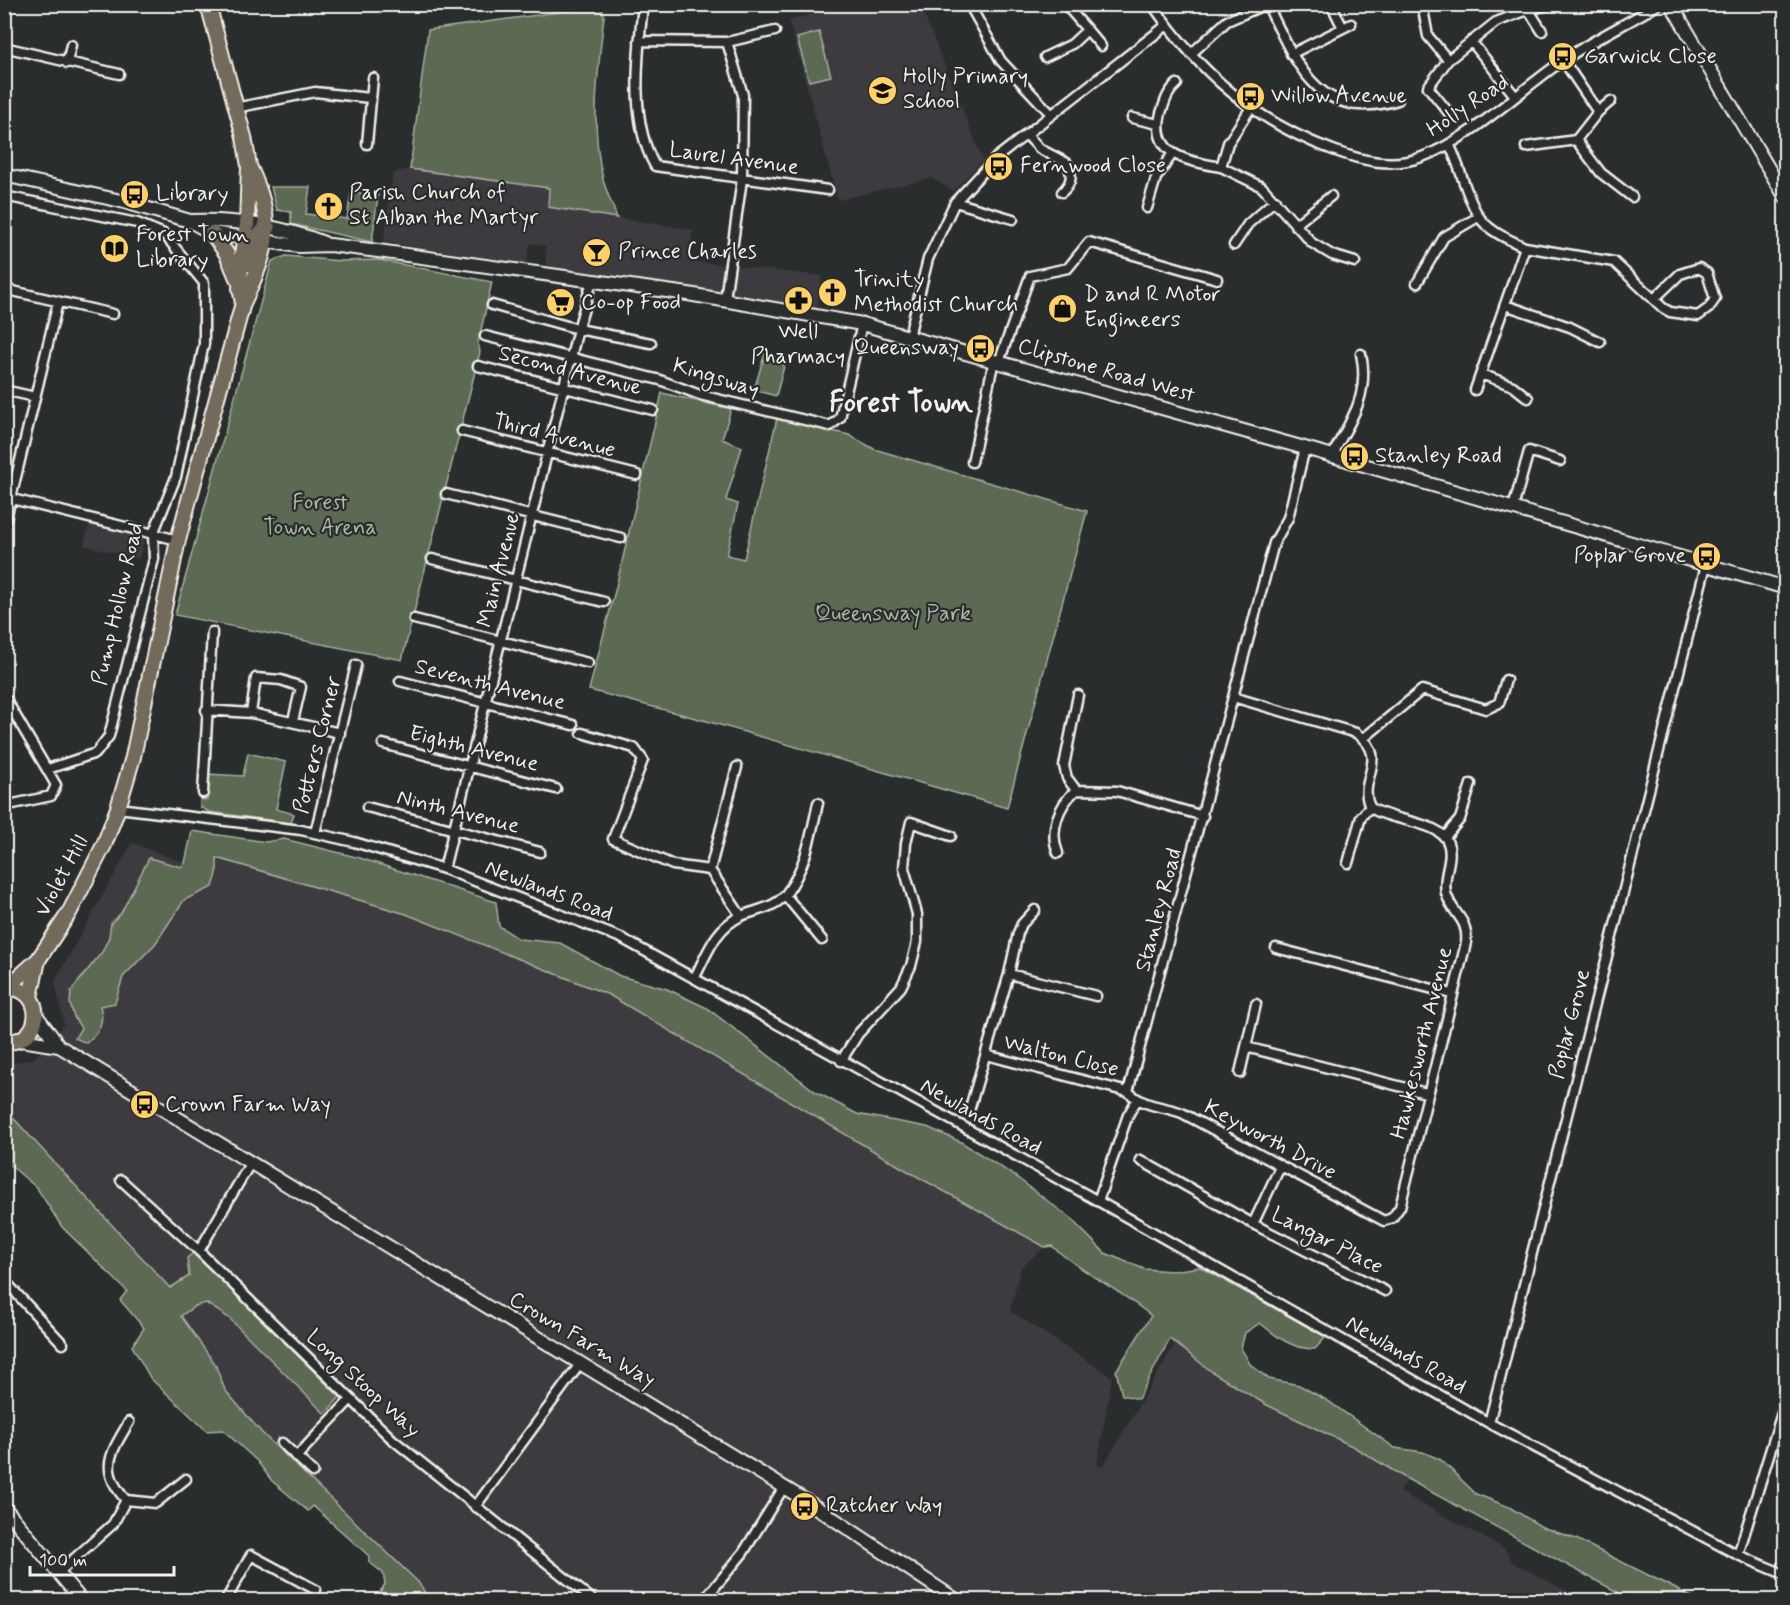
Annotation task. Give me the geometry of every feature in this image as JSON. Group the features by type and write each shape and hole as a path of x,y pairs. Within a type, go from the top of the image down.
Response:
{"main road":[{"path":"208,4 244,137 256,234"},
{"path":"1671,4 1785,198"},
{"path":"249,166 262,192 256,234"},
{"name":"Clipstone Road West","path":"4,175 121,201 190,221 212,233 299,234 330,245 725,299 862,324 1333,456 1785,588"},
{"name":"Clipstone Road West","path":"190,221 220,220 256,234"},
{"path":"212,233 234,267 240,288"},
{"name":"Pump Hollow Road","path":"243,303 240,288 241,260 256,234"},
{"name":"Pump Hollow Road","path":"118,808 133,757 178,540 243,303 260,267 256,234"},
{"name":"Violet Hill","path":"6,987 38,960 69,913 104,845 118,808"},
{"name":"Violet Hill","path":"30,998 38,960"},
{"path":"5,1043 21,1040 32,1029 36,1015 30,998 20,990 6,987"},
{"name":"Crown Farm Way","path":"36,1015 59,1046"},
{"name":"Crown Farm Way","path":"21,1040 59,1046 784,1487 956,1600"},
{"path":"4,1507 81,1600"}],"street":[{"name":"Laurel Avenue","path":"643,4 639,41 639,118 655,166 828,190"},
{"path":"969,4 1001,61 1051,114"},
{"path":"1065,4 1101,46"},
{"name":"Holly Road","path":"1152,4 1191,54 1250,109 1304,140 1372,162 1397,162 1421,157 1449,144 1563,60 1659,4"},
{"path":"1191,54 1227,21 1267,4 1291,54 1322,93 1340,102 1363,107 1398,100"},
{"path":"1291,54 1347,26 1331,4"},
{"path":"1422,4 1428,36 1448,60"},
{"path":"1449,113 1428,87 1448,60 1497,22 1527,7 1552,4"},
{"path":"1527,7 1542,31"},
{"path":"909,336 928,259 956,202 984,169 1167,25"},
{"path":"1045,57 1072,44 1087,30"},
{"path":"639,41 726,42 775,32"},
{"path":"1471,41 1515,96"},
{"path":"725,299 742,179 743,94 726,42"},
{"path":"67,63 71,45"},
{"path":"4,47 119,74"},
{"path":"1563,60 1598,112"},
{"path":"367,144 370,98 374,78"},
{"path":"1177,84 1166,98 1158,124 1161,142 1173,153 1188,160 1221,167 1262,187 1312,243 1332,255 1355,262"},
{"path":"235,108 315,92 370,98"},
{"path":"1526,147 1576,140 1598,112 1611,101"},
{"path":"1221,167 1228,142 1250,109"},
{"path":"1132,118 1158,124"},
{"path":"1026,134 1040,150 1067,164 1072,177 1069,186 1062,192"},
{"path":"1576,140 1601,173 1632,197"},
{"path":"1449,144 1478,217 1491,228 1526,247 1614,262 1654,299 1670,312 1698,316 1709,308 1715,299 1707,273 1699,268 1680,274 1654,299"},
{"path":"1147,208 1156,178 1173,153"},
{"name":"Pump Hollow Road","path":"4,196 137,223 164,234 204,283 204,344 176,477 153,534 154,558 109,736 96,753 48,769"},
{"path":"1295,225 1331,196"},
{"path":"1234,245 1248,224 1275,200"},
{"path":"956,202 1013,219"},
{"path":"1418,283 1444,237 1478,217"},
{"path":"972,462 997,361 1030,276 1068,268 1089,242 1216,279"},
{"path":"1475,390 1526,247"},
{"name":"Main Avenue","path":"444,869 570,359 592,280"},
{"path":"4,289 113,314"},
{"path":"4,527 8,498 58,302"},
{"path":"492,305 578,329 651,344"},
{"path":"1505,305 1570,327 1600,342"},
{"name":"Kingsway","path":"485,336 660,380 700,395 830,426 840,418 862,324"},
{"path":"1333,456 1337,442 1352,420 1361,391 1365,373 1361,354"},
{"name":"Second Avenue","path":"478,366 653,410"},
{"path":"1481,374 1513,386 1528,398"},
{"path":"4,390 35,397"},
{"name":"Third Avenue","path":"462,431 637,475"},
{"name":"Stanley Road","path":"1128,1092 1274,543 1288,518 1305,448"},
{"path":"1513,508 1528,452 1560,461"},
{"path":"446,494 621,538"},
{"path":"8,498 178,540"},
{"path":"432,559 604,602"},
{"name":"Poplar Grove","path":"1489,1423 1706,565"},
{"path":"414,619 588,663"},
{"path":"203,793 212,632"},
{"name":"Potters Corner","path":"315,833 356,665"},
{"path":"251,713 256,678 281,680 301,687 293,721"},
{"path":"1364,738 1416,692 1428,690 1486,709 1499,703 1506,680"},
{"name":"Seventh Avenue","path":"400,681 573,724"},
{"path":"1076,790 1067,778 1064,766 1078,695"},
{"path":"4,696 56,785 51,796 4,806"},
{"path":"1233,697 1348,729 1364,738 1373,756 1366,794 1370,807 1383,814 1433,828 1445,837 1460,819 1471,784"},
{"path":"206,710 251,713 340,732"},
{"path":"582,733 634,748 643,760 613,839 673,865 710,870 741,916"},
{"name":"Eighth Avenue","path":"383,744 556,789"},
{"path":"710,870 737,767"},
{"path":"1058,854 1053,842 1054,829 1066,799 1076,790 1117,791 1203,816"},
{"path":"695,977 716,934 741,916 758,912 785,895 805,859 818,803"},
{"name":"Ninth Avenue","path":"367,807 540,852"},
{"path":"1348,863 1360,817 1370,807"},
{"name":"Newlands Road","path":"118,808 315,833 444,869 621,939 695,977 842,1061 1098,1201 1489,1423 1738,1555 1785,1575"},
{"path":"842,1061 858,1034 901,987 911,966 917,942 917,914 904,867 911,822 951,836"},
{"name":"Hawkesworth Avenue","path":"1384,1221 1392,1218 1400,1207 1467,931 1446,893 1445,869 1450,851 1445,837"},
{"path":"785,895 822,940"},
{"path":"969,1111 1009,974 1018,933 1022,924 1035,910"},
{"path":"1275,948 1452,994"},
{"path":"1009,974 1096,996"},
{"path":"1240,1073 1256,1004"},
{"path":"1246,1047 1426,1093"},
{"name":"Walton Close","path":"986,1055 1128,1092"},
{"path":"1098,1201 1128,1115 1137,1100 1128,1092"},
{"name":"Keyworth Drive","path":"1137,1100 1146,1106 1168,1108 1182,1113 1384,1221"},
{"name":"Langar Place","path":"1140,1160 1253,1224 1385,1291"},
{"path":"199,1251 251,1162"},
{"name":"Langar Place","path":"1253,1224 1280,1167"},
{"name":"Long Stoop Way","path":"121,1180 199,1251 392,1439 593,1600"},
{"path":"4,1280 63,1344"},
{"path":"475,1507 580,1364"},
{"path":"297,1456 350,1400"},
{"path":"1738,1555 1785,1400"},
{"path":"129,1422 109,1456 112,1484 126,1500 156,1503 186,1479"},
{"path":"282,1443 314,1472"},
{"path":"704,1600 743,1553 784,1487"},
{"path":"58,1573 112,1524 126,1500"},
{"path":"226,1600 251,1555 316,1590"}],"shaded area":[{"name":"Holly Primary School","path":"844,5 920,5 983,160 953,191 932,178 838,200 789,21"},
{"path":"410,169 550,188 548,207 693,230 689,261 822,276 817,310 546,267 546,246 530,243 526,264 384,242 393,173"},
{"path":"89,524 144,539 139,559 84,545"},
{"path":"132,843 185,863 217,858 227,860 406,914 609,995 911,1173 1045,1247 1021,1267 1010,1311 1112,1377 1097,1464 1103,1467 1175,1344 1212,1372 1265,1404 1354,1447 1407,1479 1400,1492 1505,1549 1512,1562 1583,1600 430,1600 418,1582 262,1433 225,1390 215,1364 178,1312 81,1191 5,1109 4,1065 35,1058 64,1024 55,981"}],"green space":[{"path":"602,6 604,16 596,98 597,138 603,179 617,218 548,207 549,188 410,169 428,30"},
{"path":"819,32 831,76 809,81 797,38"},
{"path":"271,187 310,187 306,214 347,219 351,192 378,195 372,242 291,224 291,212 277,210"},
{"name":"Forest Town Arena","path":"286,256 340,261 379,260 492,282 478,343 480,352 402,660 175,615 272,261"},
{"path":"765,353 786,359 776,396 754,390"},
{"name":"Queensway Park","path":"662,393 731,409 722,439 742,447 726,500 738,504 727,555 744,559 777,418 849,435 874,449 1087,511 1007,808 703,720 589,690"},
{"path":"248,753 286,762 276,809 294,814 291,823 209,812 200,807 200,799 207,800 208,774 243,776"},
{"path":"192,831 266,842 284,839 360,858 496,902 499,926 519,939 560,943 620,976 667,989 707,1008 816,1092 857,1114 927,1127 961,1142 1015,1176 1070,1218 1105,1253 1144,1269 1172,1271 1200,1267 1326,1337 1315,1349 1299,1347 1279,1337 1260,1323 1245,1333 1241,1348 1250,1364 1269,1379 1299,1385 1328,1401 1395,1448 1423,1452 1441,1460 1476,1494 1509,1507 1542,1527 1576,1539 1698,1600 1632,1600 1407,1479 1354,1447 1265,1404 1212,1372 1170,1339 1138,1399 1122,1395 1116,1371 1151,1316 1127,1297 1075,1265 1052,1246 1045,1247 911,1173 609,995 406,914 217,858 217,874 213,887 184,900 155,944 123,977 115,1003 100,1006 102,1017 100,1027 94,1035 86,1043 75,1038 81,1028 70,1004 71,991 102,952 109,937 111,923 121,913 149,858 181,867 185,863"},
{"path":"5,1109 170,1288 189,1276 187,1258 193,1253 340,1397 325,1414 229,1318 206,1303 195,1306 181,1316 215,1364 225,1390 262,1433 418,1582 430,1600 375,1600 385,1584 383,1573 369,1562 369,1556 313,1506 308,1511 272,1481 257,1461 223,1430 207,1431 151,1379 132,1346 144,1328 120,1300 127,1291 62,1227 37,1188 5,1161"}],"place":[{"name":"Garwick Close","path":"1563,57"},
{"name":"Holly Primary School","path":"882,90"},
{"name":"Willow Avenue","path":"1250,96"},
{"name":"Fernwood Close","path":"999,166"},
{"name":"Library","path":"135,194"},
{"name":"Parish Church of St Alban the Martyr","path":"328,206"},
{"name":"Forest Town Library","path":"115,248"},
{"name":"Prince Charles","path":"597,252"},
{"name":"Trinity Methodist Church","path":"833,293"},
{"name":"Well Pharmacy","path":"798,300"},
{"name":"Co-op Food","path":"560,303"},
{"name":"D and R Motor Engineers","path":"1063,308"},
{"name":"Queensway","path":"980,348"},
{"name":"Stanley Road","path":"1354,456"},
{"name":"Poplar Grove","path":"1707,556"},
{"name":"Crown Farm Way","path":"144,1105"},
{"name":"Ratcher Way","path":"805,1506"}],"district":[{"name":"Forest Town","path":"901,403"}]}
